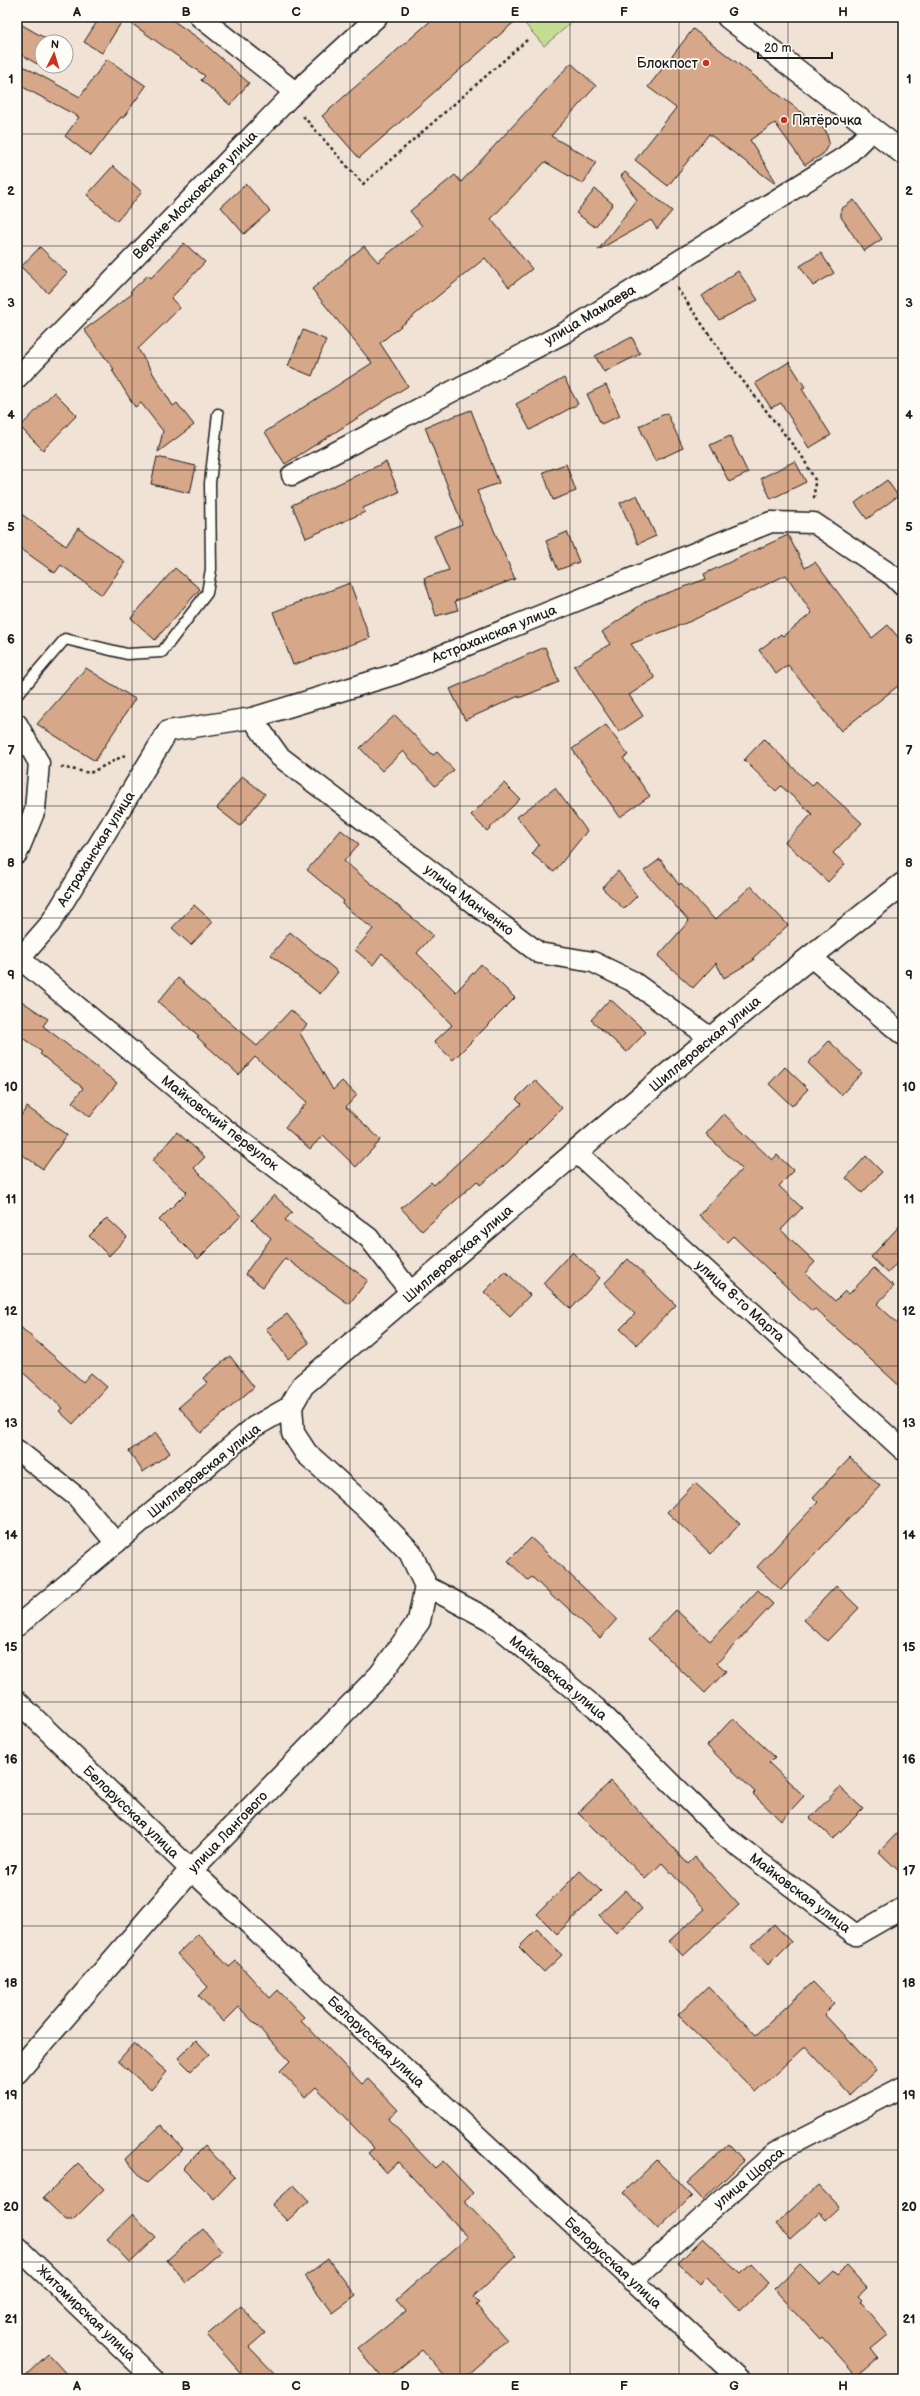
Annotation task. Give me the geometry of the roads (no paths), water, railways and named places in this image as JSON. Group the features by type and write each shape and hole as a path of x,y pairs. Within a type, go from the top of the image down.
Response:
{"street":[{"path":"200,17 295,92"},
{"name":"Верхне-Московская улица","path":"17,378 295,92 376,17"},
{"path":"728,17 903,153"},
{"name":"улица Мамаева","path":"292,475 566,332 846,156 872,130"},
{"name":"Астраханская улица","path":"19,960 50,924 168,731 252,718 396,674 771,522 814,523 893,576 903,586"},
{"name":"улица Манченко","path":"252,718 279,756 539,953 593,962 632,981 712,1039"},
{"path":"17,724 39,763 35,810 17,854"},
{"name":"Шиллеровская улица","path":"17,1626 254,1427 291,1406 304,1385 576,1152 810,956 903,884"},
{"path":"810,956 903,1035"},
{"name":"Майковский переулок","path":"19,960 224,1129 369,1238 412,1294"},
{"name":"улица 8-го Марта","path":"576,1152 903,1450"},
{"path":"291,1406 293,1433 306,1453 367,1508 410,1552 426,1586"},
{"path":"17,1450 77,1497 116,1543"},
{"name":"улица Лангового","path":"17,2072 191,1870 380,1675 419,1621 426,1586"},
{"name":"Майковская улица","path":"426,1586 490,1620 596,1708 726,1838 856,1935 903,1908"},
{"name":"Белорусская улица","path":"17,1701 191,1870 739,2379"},
{"name":"улица Щорса","path":"632,2281 776,2152 903,2087"},
{"name":"Житомирская улица","path":"17,2246 154,2379"}],"lane":[{"path":"17,695 65,639 127,654 162,652 207,593 211,569 210,483 218,414"}],"place":[{"name":"Блокпост","path":"706,63"},
{"name":"Пятёрочка","path":"784,120"}]}
